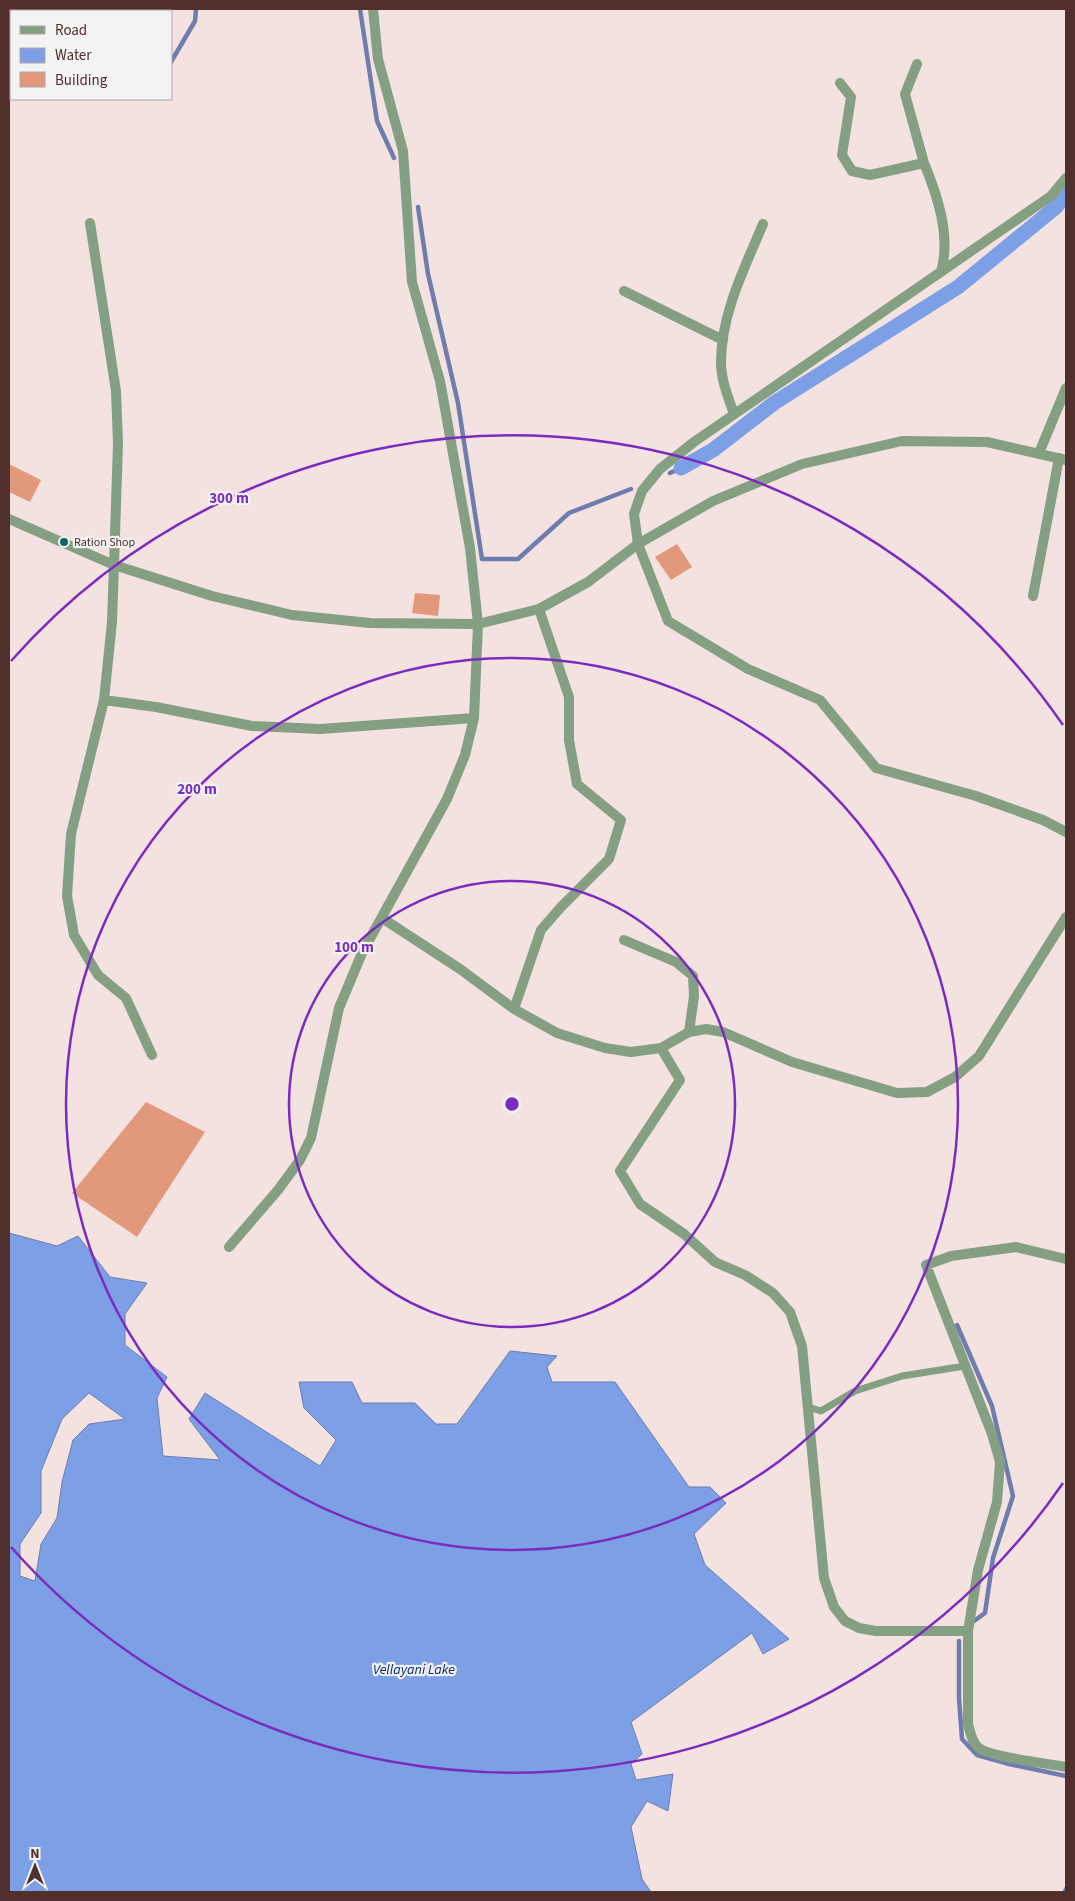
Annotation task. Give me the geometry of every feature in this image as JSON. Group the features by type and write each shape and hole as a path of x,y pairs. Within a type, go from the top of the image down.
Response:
{"street":[{"path":"229,1247 278,1190 300,1160 311,1138 339,1008 362,953 447,799 465,755 474,718 478,624 470,548 440,382 412,282 403,151 378,59 373,9"},
{"path":"917,64 905,94 924,163 944,224 944,260 941,272"},
{"path":"840,84 851,97 842,155 852,172 870,175 924,163"},
{"path":"1066,178 1051,196 694,442 660,470 642,491 634,514 638,544 668,621 748,669 820,700 876,768 976,796 1044,820 1066,832"},
{"path":"90,223 116,391 118,443 114,565 112,622 104,700 70,834 67,896 74,935 98,975 126,998 152,1055"},
{"path":"734,414 723,381 721,363 723,340 740,278 763,224"},
{"path":"624,291 723,340"},
{"path":"1039,454 1066,388"},
{"path":"9,520 114,565 212,596 292,615 370,623 478,624 539,609 588,582 638,544 713,501 802,464 902,441 986,442 1062,459 1033,596"},
{"path":"514,1009 540,930 608,859 620,820 577,784 568,740 568,696 539,609"},
{"path":"104,700 156,707 252,726 320,729 474,718"},
{"path":"382,918 460,969 514,1009 557,1033 605,1048 631,1052 661,1048 689,1032 706,1029 723,1032 792,1062 897,1093 927,1092 955,1077 979,1056 1066,917"},
{"path":"624,940 676,962 693,976 694,996 689,1032"},
{"path":"661,1048 680,1080 620,1171 640,1204 684,1234 715,1262 746,1275 773,1293 790,1312 802,1346 824,1578 834,1607 845,1621 859,1628 876,1631 968,1631"},
{"path":"1066,1259 1016,1248 951,1256 926,1266 1000,1462 997,1502 978,1570 968,1631 968,1724 972,1738 978,1748 994,1754 1066,1767"}],"lane":[{"path":"808,1408 821,1411 855,1391 902,1376 965,1366"}],"water":[{"name":"Vellayani Lake","path":"9,1233 57,1246 78,1236 110,1277 147,1283 125,1314 125,1345 167,1377 157,1398 163,1456 220,1460 189,1419 205,1393 320,1466 336,1440 304,1408 299,1382 352,1382 362,1403 415,1403 436,1424 457,1424 510,1351 557,1356 547,1367 552,1382 615,1382 689,1487 710,1487 726,1503 694,1534 705,1565 789,1639 763,1654 752,1633 631,1722 642,1754 631,1764 636,1780 673,1774 668,1811 647,1801 631,1827 642,1879 651,1892 9,1892","holes":["89,1393 125,1419 89,1424 73,1440 62,1482 57,1518 41,1544 35,1581 20,1576 20,1544 41,1513 41,1471 62,1419"]}],"building":[{"path":"9,464 41,480 30,502 9,492"},
{"path":"677,544 692,567 671,580 655,557"},
{"path":"415,593 440,595 438,616 412,613"},
{"path":"146,1102 205,1132 137,1237 72,1193"}],"waterway":[{"path":"172,60 195,21 196,9"},
{"path":"360,9 377,121 394,158"},
{"path":"681,468 713,450 774,403 958,287 1056,207 1066,194"},
{"path":"418,207 428,274 458,403 482,559 518,559 569,513 631,489"},
{"path":"670,473 681,468"},
{"path":"957,1325 992,1406 1013,1496 993,1558 985,1613 974,1621"},
{"path":"959,1641 959,1698 962,1739 977,1755 1066,1776"}],"place":[{"name":"Ration Shop","path":"64,542"}]}
